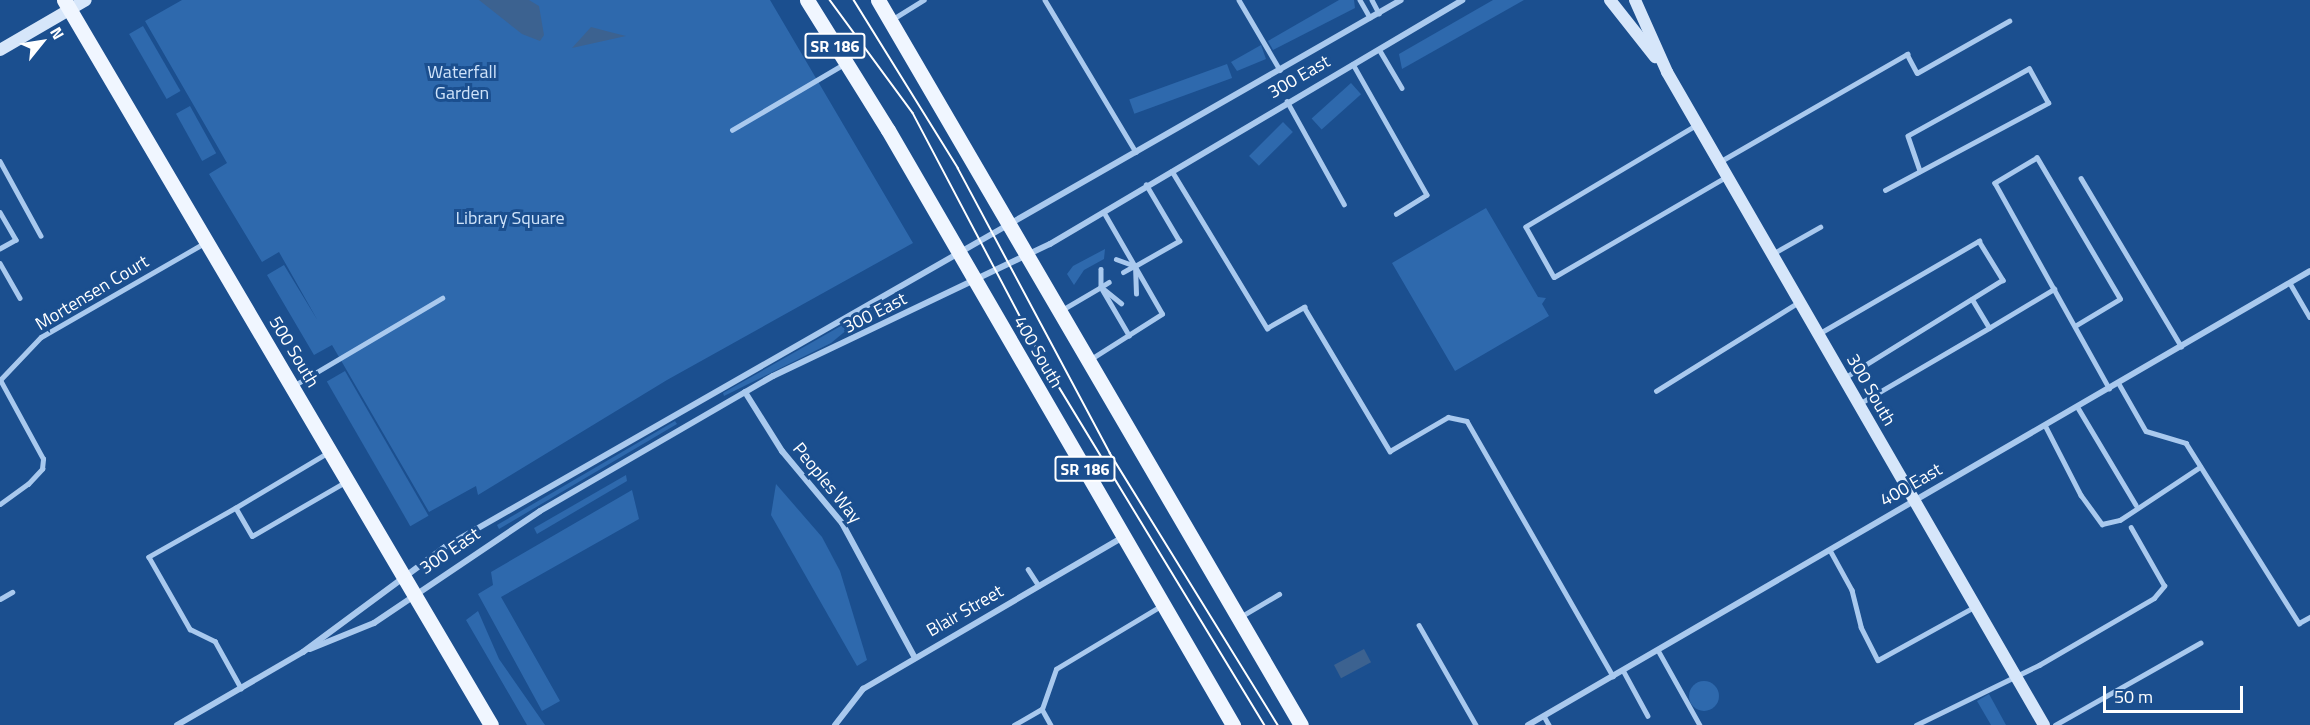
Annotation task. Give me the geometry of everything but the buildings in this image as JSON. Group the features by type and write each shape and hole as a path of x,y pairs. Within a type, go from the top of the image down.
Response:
{"main road":[{"name":"400 South","path":"807,0 1164,604 1233,725"},
{"name":"SR 186","path":"878,0 1300,725"},
{"name":"500 South","path":"67,5 491,725"}],"street":[{"path":"0,50 67,5 86,0"},
{"name":"300 East","path":"180,724 303,652 403,575 957,252 1137,153 1401,0"},
{"name":"300 East","path":"303,652 366,628 540,511 746,392 1026,255 1104,213 1171,170 1462,0"},
{"name":"300 South","path":"1610,0 1667,72"},
{"name":"300 South","path":"1635,0 1667,72 2044,725"},
{"name":"400 East","path":"1528,725 2310,271"},
{"name":"Peoples Way","path":"746,392 782,451 842,523 915,658"},
{"name":"Blair Street","path":"835,725 856,694 1124,536"}],"lane":[{"path":"891,21 924,0"},
{"path":"1045,0 1137,153"},
{"path":"1239,0 1280,70"},
{"path":"1360,0 1370,18"},
{"path":"1372,0 1379,13"},
{"path":"1719,163 1907,54 1917,73 2009,21"},
{"path":"1379,49 1402,88"},
{"path":"732,130 846,63"},
{"path":"1353,64 1427,195 1396,214"},
{"path":"1886,190 2048,103 2029,69 1908,136 1920,171"},
{"path":"1287,101 1344,204"},
{"path":"1697,125 1526,227 1554,277 1727,177"},
{"path":"2075,326 2120,299 2037,158 1995,183 2109,388"},
{"path":"0,161 41,236"},
{"path":"1171,170 1267,328 1304,307 1390,451 1448,417 1467,421 1613,676"},
{"path":"2081,178 2181,346"},
{"path":"1124,272 1179,241 1146,185"},
{"path":"0,212 16,240 0,249"},
{"path":"1088,360 1162,314 1104,213"},
{"path":"1772,254 1820,227"},
{"path":"1818,334 1979,241 2003,280 1843,379"},
{"name":"Mortensen Court","path":"0,380 41,337 206,243"},
{"path":"1116,259 1135,266"},
{"path":"0,263 20,298"},
{"path":"1135,266 1136,294"},
{"path":"1101,268 1101,287 1129,335"},
{"path":"1059,312 1109,282"},
{"path":"2290,283 2310,317"},
{"path":"1101,287 1121,303"},
{"path":"1858,404 2054,289"},
{"path":"292,387 442,298"},
{"path":"1972,300 1989,327"},
{"path":"1656,391 1799,302"},
{"path":"0,380 43,459 42,469 28,484 0,504"},
{"path":"2118,382 2146,431 2186,443 2300,623 2310,617"},
{"path":"2077,406 2136,505"},
{"path":"2045,424 2097,521 2112,525 2136,505 2200,467"},
{"path":"241,688 215,641 190,629 149,557 330,452"},
{"path":"236,508 252,536 347,481"},
{"path":"1916,725 2014,674 2073,647 2162,591 2131,528"},
{"path":"1830,550 1852,590 1861,627 1878,660 1974,606"},
{"path":"1028,569 1039,586"},
{"path":"0,599 12,592"},
{"path":"1238,618 1278,594"},
{"path":"1014,725 1042,709 1056,669 1164,604"},
{"path":"1419,625 1476,725"},
{"path":"2055,725 2200,644"},
{"path":"1658,650 1700,725"},
{"path":"1623,670 1648,716"},
{"path":"1042,709 1051,725"},
{"path":"1544,716 1549,725"}],"green space":[{"name":"Library Square","path":"182,0 770,0 913,243 667,380 478,495 476,486 429,512 332,345 314,355 267,275 284,265 318,321 279,252 262,262 209,174 227,163 145,21"},
{"path":"1339,0 1354,0 1355,8 1273,50 1268,41"},
{"path":"1493,0 1524,0 1402,69 1399,54"},
{"path":"143,26 181,91 167,99 129,34"},
{"path":"1261,45 1266,59 1237,71 1231,62"},
{"path":"1227,64 1232,78 1134,114 1129,100"},
{"path":"1351,83 1361,94 1322,130 1312,118"},
{"path":"190,106 216,153 202,161 176,114"},
{"path":"1283,122 1293,132 1259,166 1249,156"},
{"path":"1486,208 1538,297 1546,298 1542,304 1549,316 1455,371 1392,263"},
{"path":"1105,249 1104,259 1084,270 1074,285 1067,274 1073,266"},
{"path":"876,306 831,343 724,396 723,393"},
{"path":"345,371 428,516 410,526 327,382"},
{"path":"675,421 677,424 499,529 497,525"},
{"path":"626,475 627,481 537,534 534,528"},
{"path":"776,484 822,537 840,571 867,660 857,666 771,515"},
{"path":"632,490 639,519 501,597 560,701 542,711 478,594 493,585 491,572"},
{"path":"478,611 499,659 545,725 527,725 466,620"},
{"path":"1704,681 1715,685 1719,696 1715,707 1704,711 1693,707 1689,696 1693,685"},
{"path":"1989,694 2006,725 1991,725 1977,701"}],"shaded area":[{"path":"479,0 529,0 539,6 544,35 540,41 522,34"},
{"path":"591,27 610,32 626,36 572,48"},
{"path":"1364,649 1371,662 1341,678 1334,665"}],"tram line":[{"path":"830,0 913,113 1047,367 1265,725"},
{"path":"854,0 958,168 1110,453 1278,725"}],"park label":[{"name":"Waterfall Garden","path":"462,83"}]}
